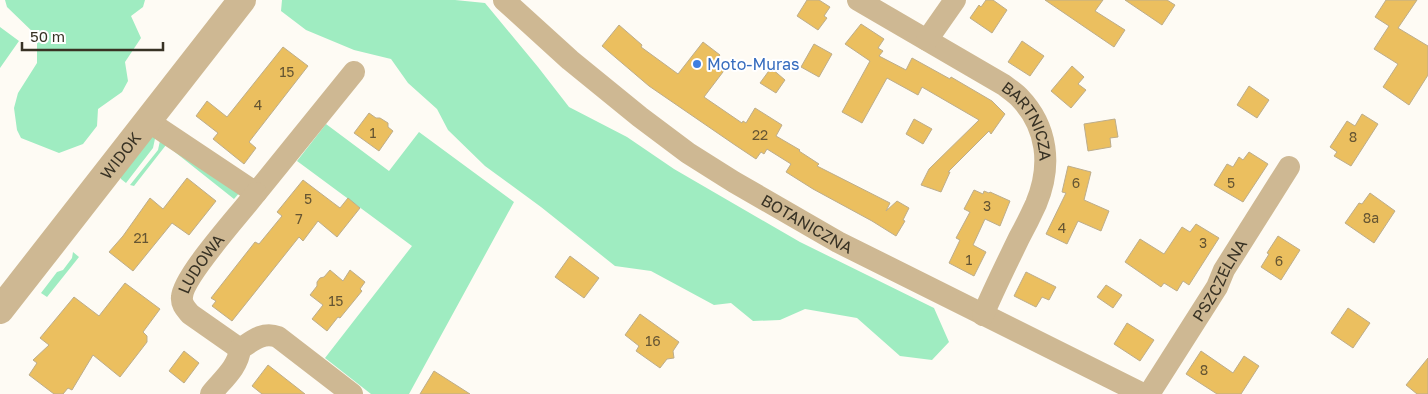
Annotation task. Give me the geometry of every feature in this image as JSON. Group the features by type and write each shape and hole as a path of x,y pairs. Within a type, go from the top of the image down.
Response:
{"street":[{"name":"WIDOK","path":"0,310 242,0"},
{"name":"BOTANICZNA","path":"504,0 570,60 640,117 688,153 734,182 838,242 1144,394"},
{"name":"BARTNICZA","path":"858,0 1004,85 1019,97 1030,111 1043,136 1046,150 1044,180 1037,203 996,284 983,315"},
{"path":"927,40 955,0"},
{"name":"LUDOWA","path":"240,350 190,314 185,308 182,296 188,279 354,72"},
{"path":"148,120 256,193"},
{"name":"PSZCZELNA","path":"1149,394 1217,287 1224,270 1289,167"},
{"path":"211,394 235,364 240,350 259,336 267,334 278,337 352,394"}],"green space":[{"path":"5,0 145,0 143,7 131,16 141,38 125,62 128,81 122,92 98,109 97,126 83,144 59,153 21,138 17,130 14,108 18,93 37,63 37,36 7,7"},
{"path":"282,0 455,0 485,3 569,107 627,137 674,169 800,242 934,308 949,342 932,360 900,356 857,318 805,309 780,320 753,321 731,303 714,305 651,271 615,266 541,207 485,166 448,130 437,109 408,83 391,59 354,50 306,30 281,11"},
{"path":"0,27 19,41 0,68"},
{"path":"326,124 389,171 419,132 514,202 409,394 371,394 325,358 412,246 297,161"},
{"path":"149,134 156,134 153,148 126,183 121,179 120,172"},
{"path":"161,136 241,191 234,199 166,145 134,186 130,185 158,150"},
{"path":"73,252 79,257 47,297 41,293 57,272 63,270 72,258"}],"building":[{"path":"807,0 819,0 830,7 824,16 827,18 818,30 797,16"},
{"path":"986,0 993,0 1007,10 992,33 970,18 979,5 981,7"},
{"path":"1045,0 1103,0 1095,11 1125,30 1114,47"},
{"path":"1125,0 1167,0 1175,5 1162,25"},
{"path":"1386,0 1417,0 1398,28 1428,46 1428,75 1409,105 1383,87 1398,64 1374,49 1389,26 1375,17"},
{"path":"861,24 884,39 878,48 883,51 879,56 906,70 912,58 950,79 951,77 992,101 1005,114 991,134 989,131 948,172 950,172 941,192 921,185 929,169 979,120 922,87 918,95 887,78 862,123 842,112 870,61 845,44"},
{"path":"619,25 642,45 641,47 678,74 703,42 720,55 716,60 726,68 704,97 742,123 743,121 746,123 755,108 782,125 776,136 800,150 819,164 817,166 890,203 886,211 897,201 909,208 903,220 905,221 896,236 786,172 791,164 767,149 764,154 761,152 756,159 649,86 602,46"},
{"path":"1022,41 1044,56 1030,76 1008,62"},
{"path":"814,44 832,54 819,77 801,67"},
{"path":"283,47 308,66 249,142 256,148 244,164 213,139 218,133 196,116 207,101 227,117"},
{"path":"1072,66 1084,77 1078,84 1086,90 1071,108 1051,91"},
{"path":"771,68 785,80 776,93 760,83"},
{"path":"1249,86 1269,100 1257,118 1237,105"},
{"path":"369,113 388,123 388,127 393,131 379,151 354,133"},
{"path":"1362,114 1378,124 1351,166 1334,156 1337,152 1330,147 1347,121 1355,126"},
{"path":"914,119 932,129 923,144 906,134"},
{"path":"1115,119 1118,137 1110,138 1111,147 1088,151 1084,124"},
{"path":"1249,152 1268,164 1243,202 1214,185 1227,164 1233,167 1239,157 1243,160"},
{"path":"1068,166 1091,172 1084,200 1109,211 1101,231 1078,221 1067,244 1046,234 1066,193 1062,192"},
{"path":"187,178 216,201 189,235 172,223 133,271 109,252 150,198 163,209"},
{"path":"303,180 340,208 348,198 360,208 337,237 318,221 303,241 299,237 232,321 212,306 216,301 211,298 255,242 259,244 282,216 277,212"},
{"path":"974,190 983,194 984,191 990,192 1010,201 1000,226 985,219 973,245 986,252 974,276 949,263 960,240 956,238 970,212 964,209"},
{"path":"1370,193 1395,211 1374,243 1345,223 1359,203 1362,204"},
{"path":"1196,224 1219,238 1189,285 1183,281 1177,291 1164,283 1161,287 1125,262 1140,239 1164,254 1182,227 1190,232"},
{"path":"1278,236 1300,250 1281,280 1261,267"},
{"path":"570,256 599,278 584,298 555,277"},
{"path":"330,270 343,281 350,270 365,282 360,289 362,291 327,331 312,319 323,305 310,295 320,278 324,277"},
{"path":"1026,272 1056,287 1049,300 1042,297 1036,307 1014,296"},
{"path":"125,283 160,309 143,332 147,336 147,342 120,377 93,355 72,390 68,388 63,394 54,394 29,375 37,363 33,360 49,345 40,338 74,297 99,316"},
{"path":"1106,285 1122,295 1113,308 1097,297"},
{"path":"1348,308 1370,323 1353,348 1331,333"},
{"path":"640,314 679,342 673,351 674,358 667,359 660,368 636,351 639,346 625,335"},
{"path":"1127,323 1154,340 1140,361 1114,344"},
{"path":"184,351 199,363 184,383 169,371"},
{"path":"1201,351 1233,373 1244,356 1259,366 1241,394 1217,394 1186,374"},
{"path":"1428,358 1428,394 1417,394 1406,385"},
{"path":"268,365 305,394 262,394 252,386"},
{"path":"434,371 470,394 420,394"}],"place":[{"name":"Moto-Muras","path":"697,64"}]}
